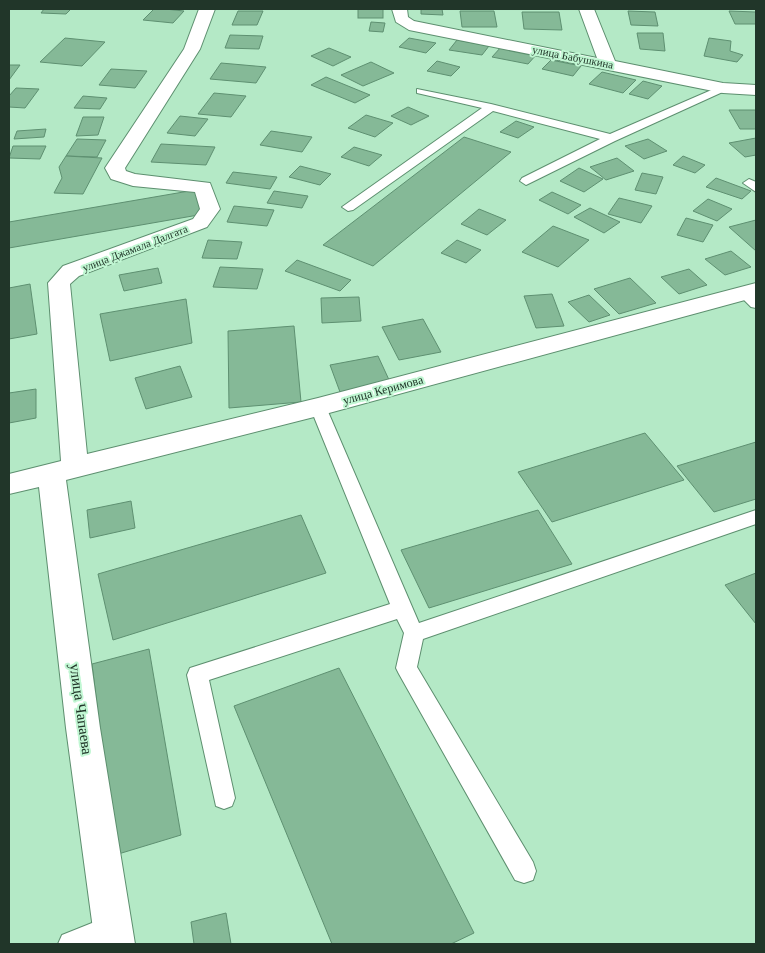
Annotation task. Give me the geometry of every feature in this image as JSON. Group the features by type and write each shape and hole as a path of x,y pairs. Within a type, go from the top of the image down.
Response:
{"street":[{"name":"улица Джамала Далгата","path":"63,470 59,283 71,271 200,223 210,210 204,187 133,180 118,175 115,168 192,49 207,9"},
{"name":"улица Бабушкина","path":"400,9 401,19 410,26 606,63 723,88 756,90"},
{"path":"587,9 606,63"},
{"name":"улица Керимова","path":"9,484 752,296"},
{"name":"улица Чапаева","path":"63,470 83,728 114,936"}],"lane":[{"path":"526,181 611,138 673,112 723,88"},
{"path":"421,92 491,107 611,138"},
{"path":"348,207 491,107"},
{"path":"318,407 402,609 414,633 406,668 524,871"},
{"path":"414,633 756,516"},
{"path":"224,798 196,675 402,609"},
{"path":"71,944 114,936"}],"building":[{"path":"44,9 71,9 66,14 41,13"},
{"path":"154,9 184,11 173,23 143,20"},
{"path":"358,9 383,9 383,18 358,18"},
{"path":"421,9 442,9 443,15 421,14"},
{"path":"238,11 263,11 257,25 232,25"},
{"path":"460,11 494,11 497,27 462,27"},
{"path":"628,11 655,12 658,26 631,25"},
{"path":"729,11 756,12 756,24 735,24"},
{"path":"522,12 559,12 562,30 524,29"},
{"path":"371,22 385,23 383,32 369,31"},
{"path":"637,33 663,33 665,51 640,49"},
{"path":"230,35 263,36 259,49 225,48"},
{"path":"65,38 105,42 82,66 40,62"},
{"path":"409,38 436,43 426,53 399,47"},
{"path":"709,38 731,41 730,51 743,55 737,62 704,56"},
{"path":"457,40 489,46 482,55 449,50"},
{"path":"501,47 537,54 528,64 492,57"},
{"path":"329,48 351,57 333,66 311,56"},
{"path":"551,60 581,66 573,76 542,69"},
{"path":"437,61 460,67 451,76 427,71"},
{"path":"371,62 394,73 363,86 341,75"},
{"path":"221,63 266,67 256,83 210,79"},
{"path":"9,65 20,65 9,80"},
{"path":"111,69 147,71 135,88 99,85"},
{"path":"602,72 636,80 623,93 589,84"},
{"path":"326,77 370,95 355,103 311,85"},
{"path":"643,81 662,86 648,99 629,94"},
{"path":"16,88 39,89 25,108 9,107 9,96"},
{"path":"214,93 246,96 231,117 198,114"},
{"path":"83,96 107,98 100,109 74,108"},
{"path":"408,107 429,116 411,125 391,116"},
{"path":"729,110 756,110 756,129 740,129"},
{"path":"366,115 393,123 375,137 348,128"},
{"path":"180,116 208,119 195,136 167,133"},
{"path":"83,117 104,117 98,135 76,136"},
{"path":"516,121 534,127 518,138 500,132"},
{"path":"46,129 44,137 14,139 17,131"},
{"path":"271,131 312,137 302,152 260,145"},
{"path":"464,137 511,152 373,266 323,245"},
{"path":"756,138 756,155 745,157 729,143"},
{"path":"77,139 106,140 97,157 66,156"},
{"path":"648,139 667,151 644,159 625,146"},
{"path":"161,144 215,147 206,165 151,162"},
{"path":"13,146 46,146 40,159 9,158"},
{"path":"354,147 382,155 369,166 341,157"},
{"path":"66,156 102,158 83,194 54,193 62,178 59,167"},
{"path":"683,156 705,165 695,173 673,165"},
{"path":"617,158 634,171 606,180 590,167"},
{"path":"300,166 331,174 320,185 289,177"},
{"path":"579,168 603,179 584,192 560,181"},
{"path":"233,172 277,177 270,189 226,183"},
{"path":"642,173 663,177 656,194 635,190"},
{"path":"716,178 751,191 742,199 706,187"},
{"path":"195,190 204,214 9,248 9,222"},
{"path":"274,191 308,196 302,208 267,203"},
{"path":"552,192 581,205 568,214 539,200"},
{"path":"619,198 652,206 641,223 608,214"},
{"path":"708,199 732,209 717,221 693,211"},
{"path":"234,206 274,210 267,226 227,222"},
{"path":"590,208 620,222 604,233 574,217"},
{"path":"479,209 506,220 487,235 461,224"},
{"path":"686,218 713,225 703,242 677,235"},
{"path":"756,220 756,251 729,227"},
{"path":"553,226 589,240 558,267 522,252"},
{"path":"208,240 242,242 237,259 202,258"},
{"path":"457,240 481,250 466,263 441,253"},
{"path":"731,251 751,267 725,275 705,259"},
{"path":"297,260 351,280 340,291 285,271"},
{"path":"220,267 263,269 257,289 213,287"},
{"path":"158,268 162,283 124,291 119,275"},
{"path":"689,269 707,285 679,294 661,277"},
{"path":"630,278 656,303 619,314 594,289"},
{"path":"30,284 37,334 9,339 9,288"},
{"path":"552,294 564,326 536,328 524,296"},
{"path":"589,295 610,315 589,322 568,302"},
{"path":"359,297 361,321 322,323 321,298"},
{"path":"186,299 192,343 110,361 100,314"},
{"path":"423,319 441,352 399,360 382,327"},
{"path":"294,326 301,402 229,408 228,331"},
{"path":"378,356 390,382 340,392 330,365"},
{"path":"180,366 192,397 146,409 135,378"},
{"path":"36,389 36,418 9,423 9,393"},
{"path":"645,433 684,480 552,522 518,472"},
{"path":"756,442 756,499 714,512 677,466"},
{"path":"131,501 135,528 90,538 87,510"},
{"path":"538,510 572,564 429,608 401,550"},
{"path":"301,515 326,573 113,640 98,574"},
{"path":"756,573 756,624 725,585"},
{"path":"149,649 181,835 115,855 92,664"},
{"path":"339,668 474,933 451,944 332,944 234,706"},
{"path":"226,913 231,944 194,944 191,922"}]}
